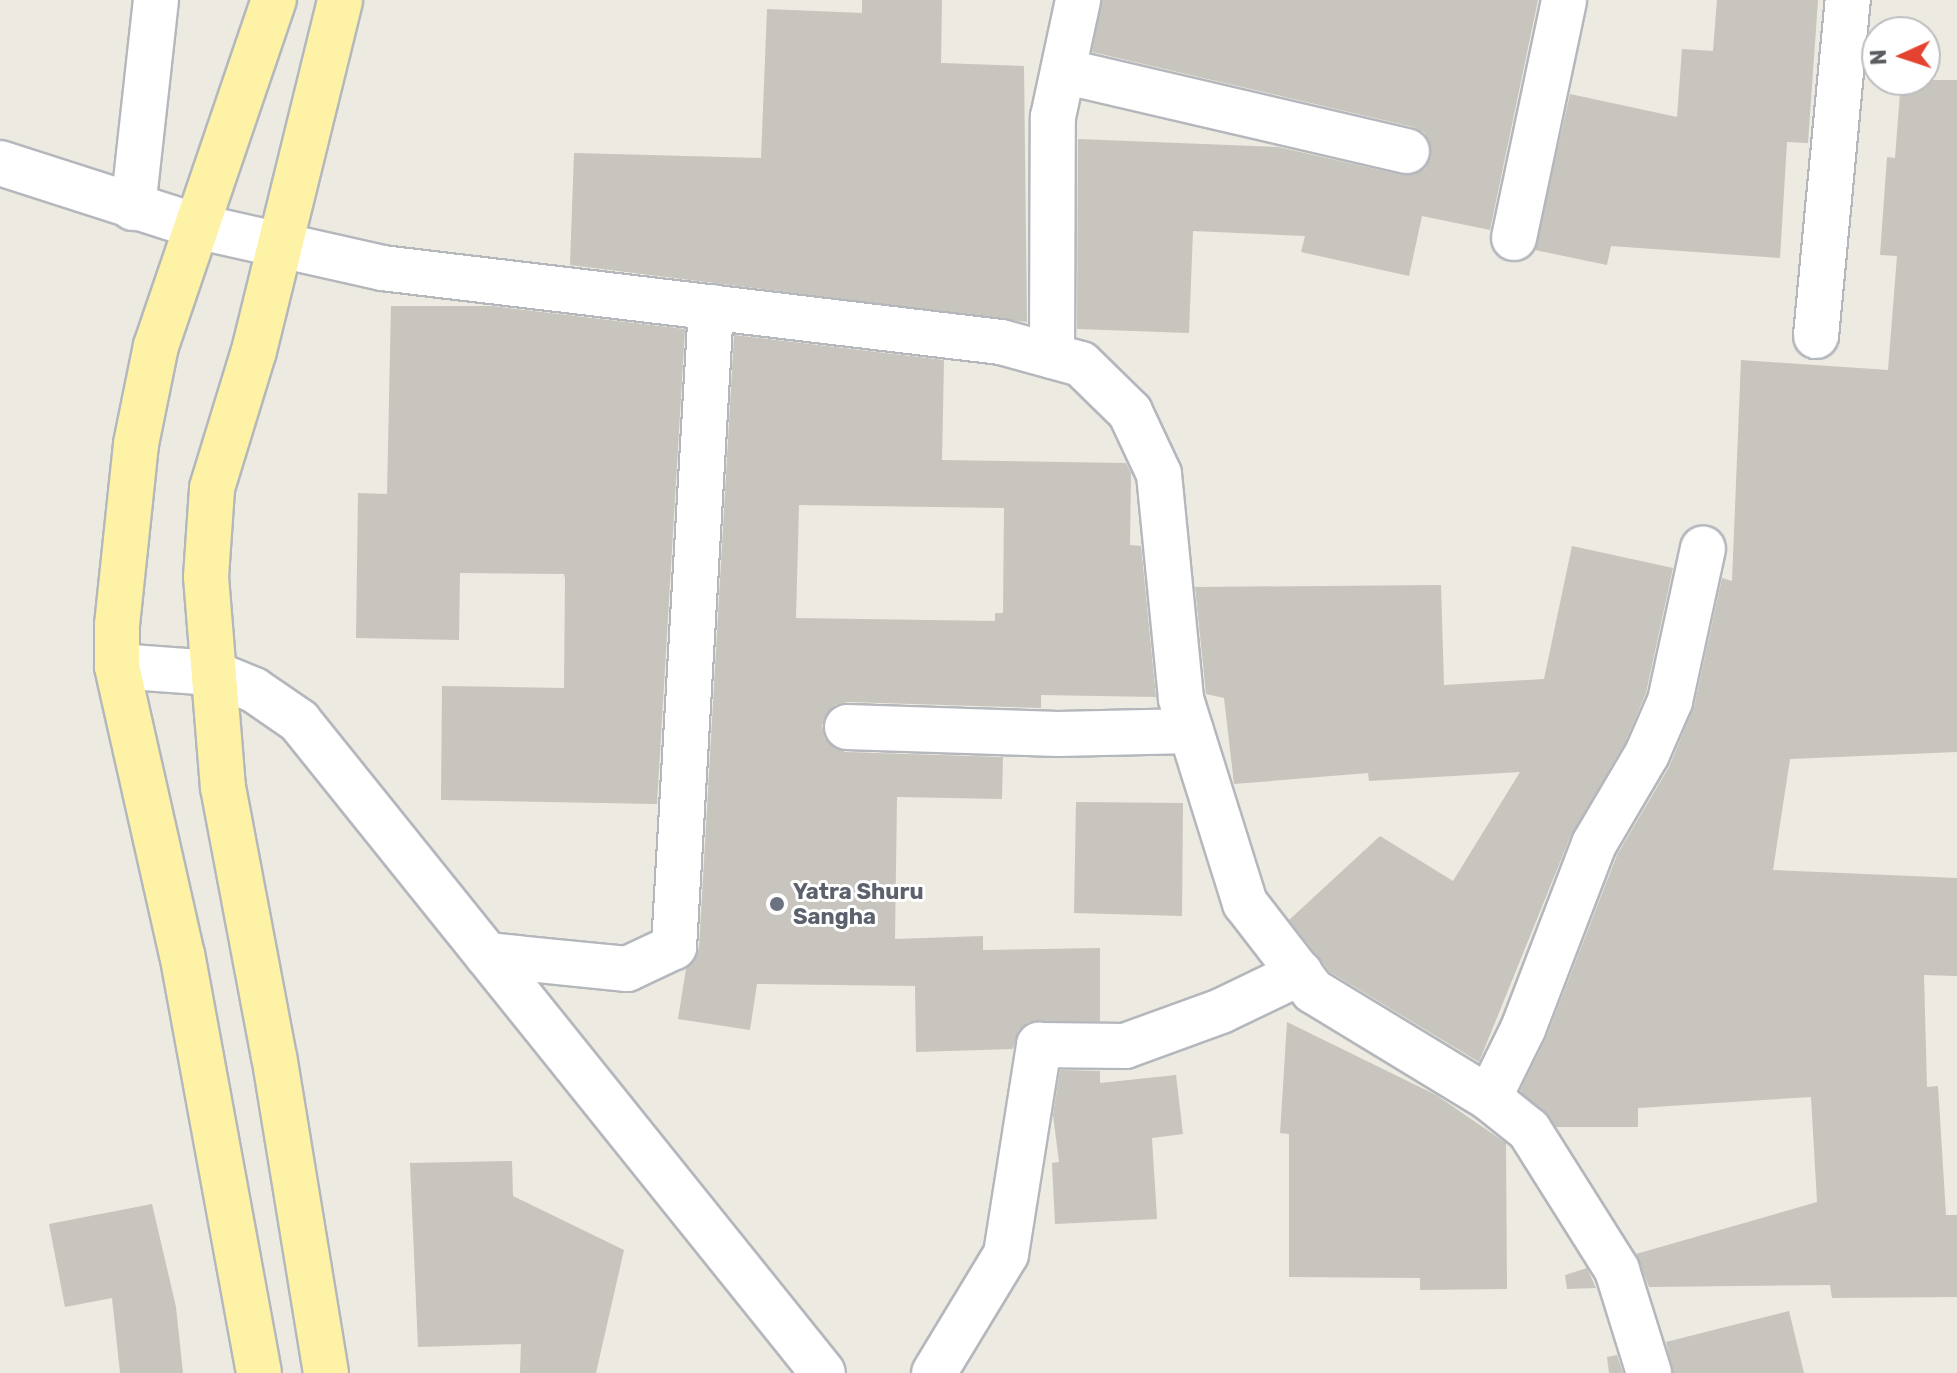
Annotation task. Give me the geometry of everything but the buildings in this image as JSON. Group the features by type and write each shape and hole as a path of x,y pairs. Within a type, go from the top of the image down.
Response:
{"main road":[{"path":"259,1373 182,955 117,666 123,538 136,444 156,346 274,0"},
{"path":"326,1373 223,788 206,577 212,488 254,351 276,248 340,0"}],"street":[{"path":"133,208 156,0"},
{"path":"1052,356 1053,117 1067,72 1078,0"},
{"path":"1514,238 1564,0"},
{"path":"1816,336 1848,0"},
{"path":"1067,72 1407,151"},
{"path":"0,163 133,208 276,248 382,268 1001,342 1081,364 1130,412 1159,474 1181,699 1245,903 1313,991 1489,1098 1529,1130 1617,1270 1649,1373"},
{"path":"487,955 627,969 674,947 711,307"},
{"path":"1489,1098 1523,1029 1594,844 1647,754 1670,701 1703,549"},
{"path":"117,666 213,673 254,690 299,721 823,1373"},
{"path":"847,727 1058,734 1191,731"},
{"path":"934,1373 1006,1254 1039,1045 1125,1046 1221,1011 1300,973"}],"place":[{"name":"Yatra Shuru Sangha","path":"777,904"}]}
